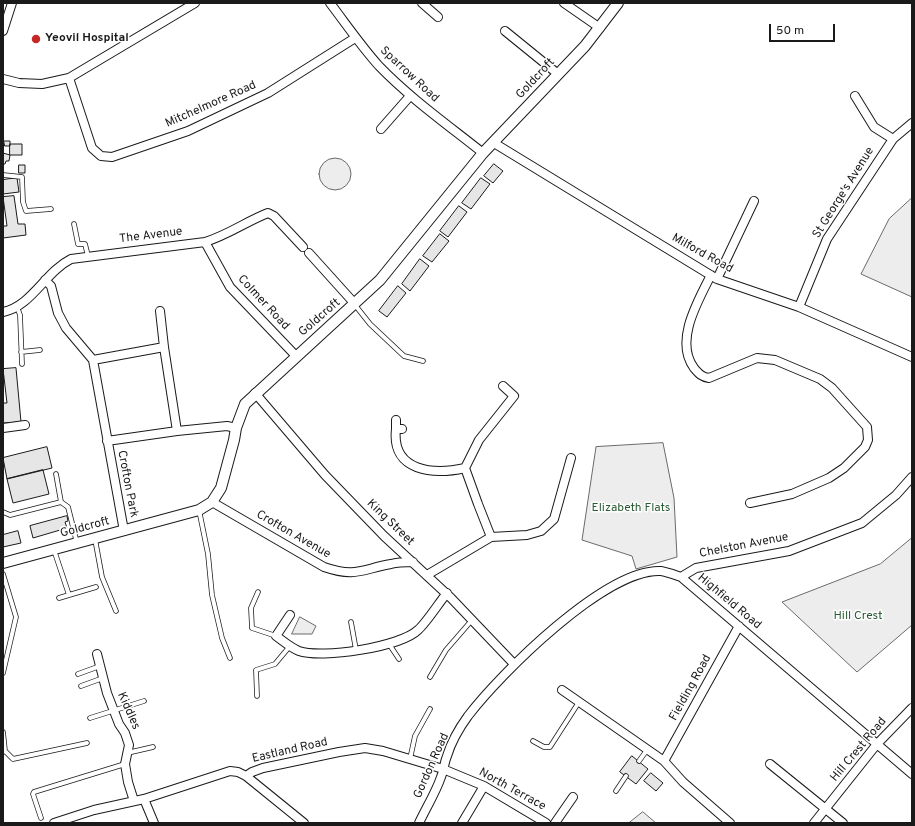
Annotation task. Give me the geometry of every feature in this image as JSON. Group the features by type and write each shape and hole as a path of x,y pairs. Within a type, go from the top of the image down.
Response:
{"street":[{"path":"3,31 12,3"},
{"path":"3,79 20,83 42,84 68,78 195,3"},
{"name":"Sparrow Road","path":"330,3 355,38 379,66 410,96 483,153"},
{"path":"422,3 438,17"},
{"path":"564,3 600,28"},
{"name":"Goldcroft","path":"3,563 199,510 212,502 221,488 236,428 244,404 383,277 483,153 600,28 618,3"},
{"path":"505,31 558,74"},
{"name":"Mitchelmore Road","path":"68,78 92,148 101,156 112,157 188,131 268,93 355,38"},
{"path":"381,130 410,96"},
{"path":"855,96 874,127 893,138"},
{"name":"St George's Avenue","path":"799,307 827,239 893,138 912,123"},
{"name":"Milford Road","path":"494,143 714,277 799,307 912,357"},
{"path":"750,503 792,494 829,478 844,468 865,447 868,440 867,427 832,388 820,379 775,360 757,358 709,378 703,377 697,372 691,363 687,349 687,335 696,304 714,277 754,201"},
{"name":"The Avenue","path":"3,312 17,307 60,264 71,259 205,242 216,239 268,213 274,216 303,247"},
{"name":"Colmer Road","path":"205,242 230,287 296,356"},
{"path":"309,253 355,304"},
{"path":"45,280 52,290 58,313 66,328 93,360 164,347"},
{"path":"160,311 177,431"},
{"name":"Crofton Park","path":"93,360 124,530"},
{"path":"491,537 465,468 479,440 514,396 503,386"},
{"name":"King Street","path":"255,393 325,475 384,536 446,593 514,664"},
{"path":"396,420 399,429 397,448 406,461 423,470 448,472 465,468"},
{"path":"3,428 25,425"},
{"name":"Crofton Park","path":"107,441 177,431 227,426 236,428"},
{"path":"427,575 466,550 491,537 527,535 541,531 554,519 571,458"},
{"name":"Chelston Avenue","path":"681,577 696,568 789,551 862,523 896,495 912,477"},
{"name":"Crofton Avenue","path":"212,502 324,567 340,573 363,572 390,564 413,562"},
{"name":"Highfield Road","path":"514,664 556,626 594,597 617,583 636,576 660,571 681,577 912,774"},
{"path":"290,615 276,636 299,651 321,655 389,644 410,636 419,630 446,593"},
{"name":"Fielding Road","path":"664,761 739,626"},
{"name":"Kiddles","path":"97,654 113,711 125,733 129,745 125,764 128,782 134,801"},
{"name":"Gordon Road","path":"419,823 441,777 447,755 468,717 514,664"},
{"path":"562,690 664,761 683,782 730,823"},
{"name":"Hill Crest Road","path":"814,823 877,744 912,708"},
{"name":"Eastland Road","path":"54,823 94,810 144,799 221,773 238,772 246,776 263,768 365,748 383,750 443,769"},
{"path":"770,764 843,823"},
{"name":"North Terrace","path":"443,769 484,786 546,823"},
{"path":"246,776 304,823"},
{"path":"462,823 484,786"},
{"name":"North Terrace","path":"555,823 573,797"},
{"path":"144,799 154,823"}],"lane":[{"path":"3,175 22,177 23,202 26,211 51,209"},
{"path":"74,224 78,244 85,244 88,256"},
{"path":"355,304 370,324 404,356 422,361"},
{"path":"17,307 20,315 22,364"},
{"path":"22,352 40,350"},
{"path":"56,474 61,502 68,508 77,543"},
{"path":"3,512 10,515 61,502"},
{"path":"199,510 208,554 212,595 222,638 230,658"},
{"path":"95,539 102,577 116,611"},
{"path":"54,550 69,596"},
{"path":"3,574 16,617 3,673"},
{"path":"59,598 96,587"},
{"path":"258,592 251,608 252,628 254,630 276,636"},
{"path":"430,677 446,650 472,620"},
{"path":"351,622 356,650"},
{"path":"389,644 398,659"},
{"path":"258,696 256,670 275,664 290,646"},
{"path":"78,674 101,666"},
{"path":"81,686 103,678"},
{"path":"90,718 144,701"},
{"path":"533,741 544,747 550,747 579,702"},
{"path":"410,759 415,736 430,709"},
{"path":"3,732 4,752 13,759 87,743"},
{"path":"127,753 131,754 153,747"},
{"path":"639,761 647,750"},
{"path":"41,818 33,794 34,792 125,764"},
{"path":"616,791 626,776"}],"green space":[{"path":"332,158 338,158 348,165 351,174 350,180 344,187 338,190 332,190 322,183 319,177 319,171 326,161"},
{"path":"912,198 912,297 861,274 889,219"},
{"name":"Elizabeth Flats","path":"663,443 674,498 677,557 636,569 632,556 582,540 596,447"},
{"name":"Hill Crest","path":"912,538 912,625 857,672 782,602 880,564"},
{"path":"300,617 316,626 312,634 292,634"},
{"path":"643,812 656,823 629,823"}],"building":[{"path":"4,141 10,141 10,146 5,146"},
{"path":"10,144 22,144 22,155 10,155"},
{"path":"3,153 10,155 9,161 6,161 5,164 3,164"},
{"path":"494,164 503,171 493,183 484,176"},
{"path":"19,165 25,165 25,173 19,173"},
{"path":"17,178 19,192 3,194 3,180"},
{"path":"481,178 490,184 471,209 462,203"},
{"path":"14,196 18,224 25,224 26,235 3,238 3,226 7,226 3,197"},
{"path":"459,206 467,212 448,237 440,231"},
{"path":"440,234 449,241 432,262 423,256"},
{"path":"420,259 429,266 410,291 402,284"},
{"path":"398,286 406,293 387,317 379,311"},
{"path":"16,368 21,422 3,423 3,403 7,403 3,369"},
{"path":"47,447 52,468 7,479 3,458"},
{"path":"43,470 49,494 13,503 7,479"},
{"path":"67,516 68,521 65,522 67,528 33,538 30,526"},
{"path":"18,531 21,543 3,547 3,535"},
{"path":"632,756 648,769 636,784 620,772"},
{"path":"651,773 663,783 656,791 644,781"}],"place":[{"name":"Yeovil Hospital","path":"36,39"}]}
